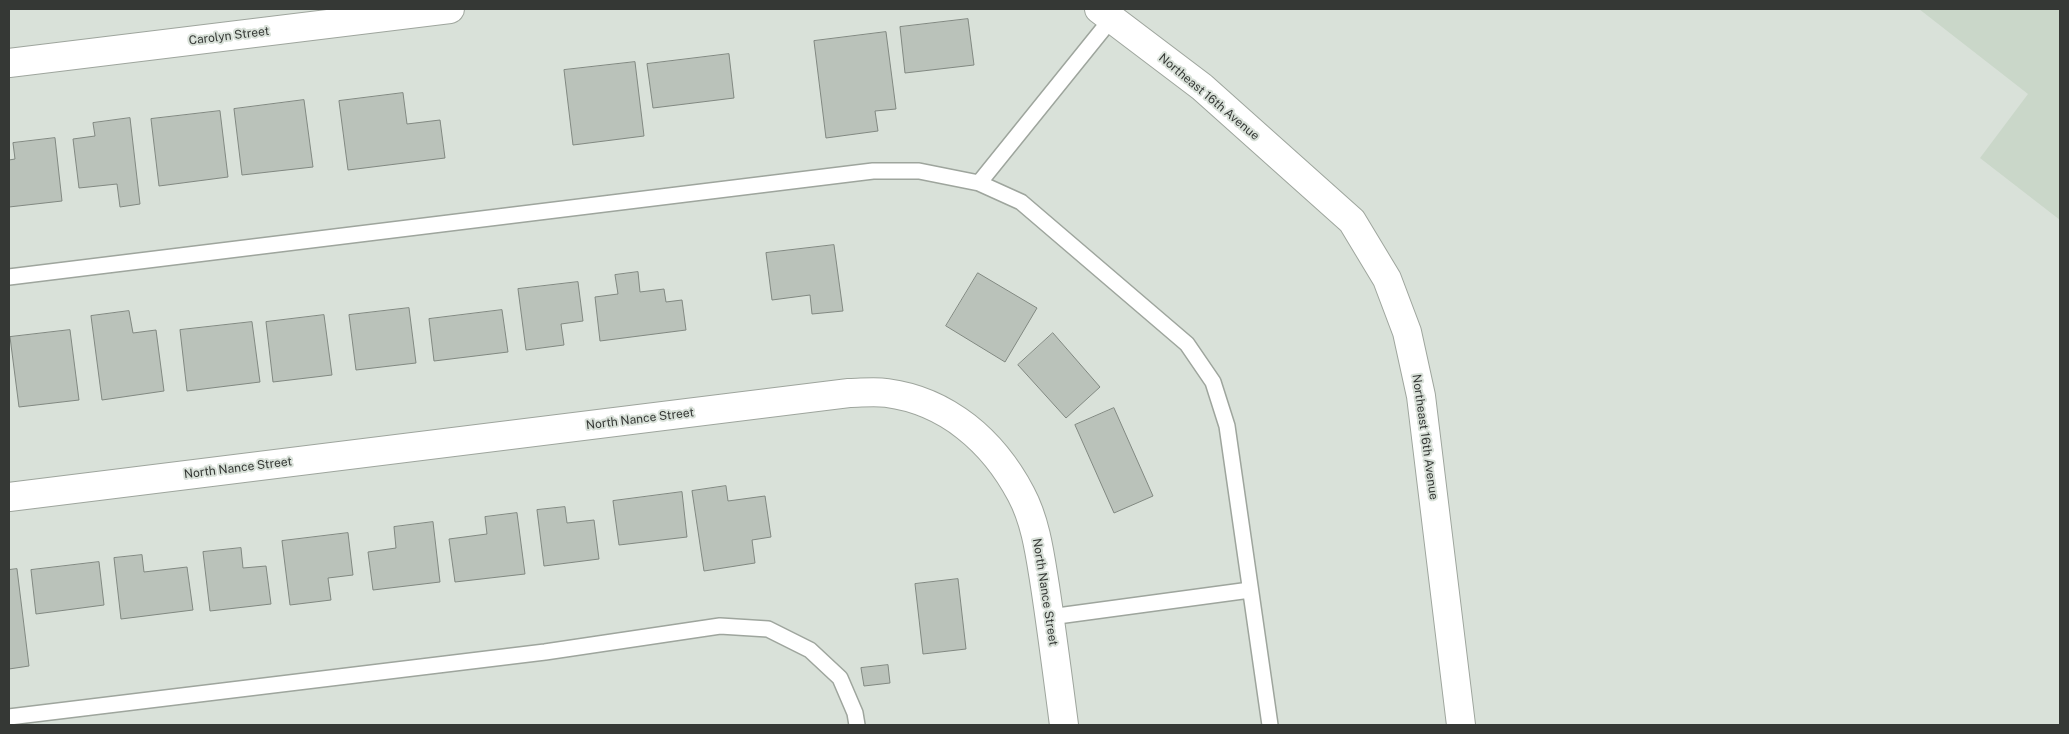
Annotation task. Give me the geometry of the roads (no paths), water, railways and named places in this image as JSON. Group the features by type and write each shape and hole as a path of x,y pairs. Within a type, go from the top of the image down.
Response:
{"street":[{"name":"Carolyn Street","path":"9,63 450,9"},
{"name":"Northeast 16th Avenue","path":"1106,13 1202,87 1352,221 1387,279 1407,332 1421,396 1461,725"},
{"name":"North Nance Street","path":"9,497 849,393 886,393 921,401 952,415 978,436 1000,459 1022,495 1038,541 1062,713"}],"lane":[{"path":"979,183 1106,13"},
{"path":"9,277 873,171 918,171 979,183 1020,202 1076,247 1187,344 1213,382 1227,426 1270,725"},
{"path":"1050,617 1250,590"},
{"path":"9,717 545,652 720,626 768,629 810,650 840,678 855,713 857,725"}]}
